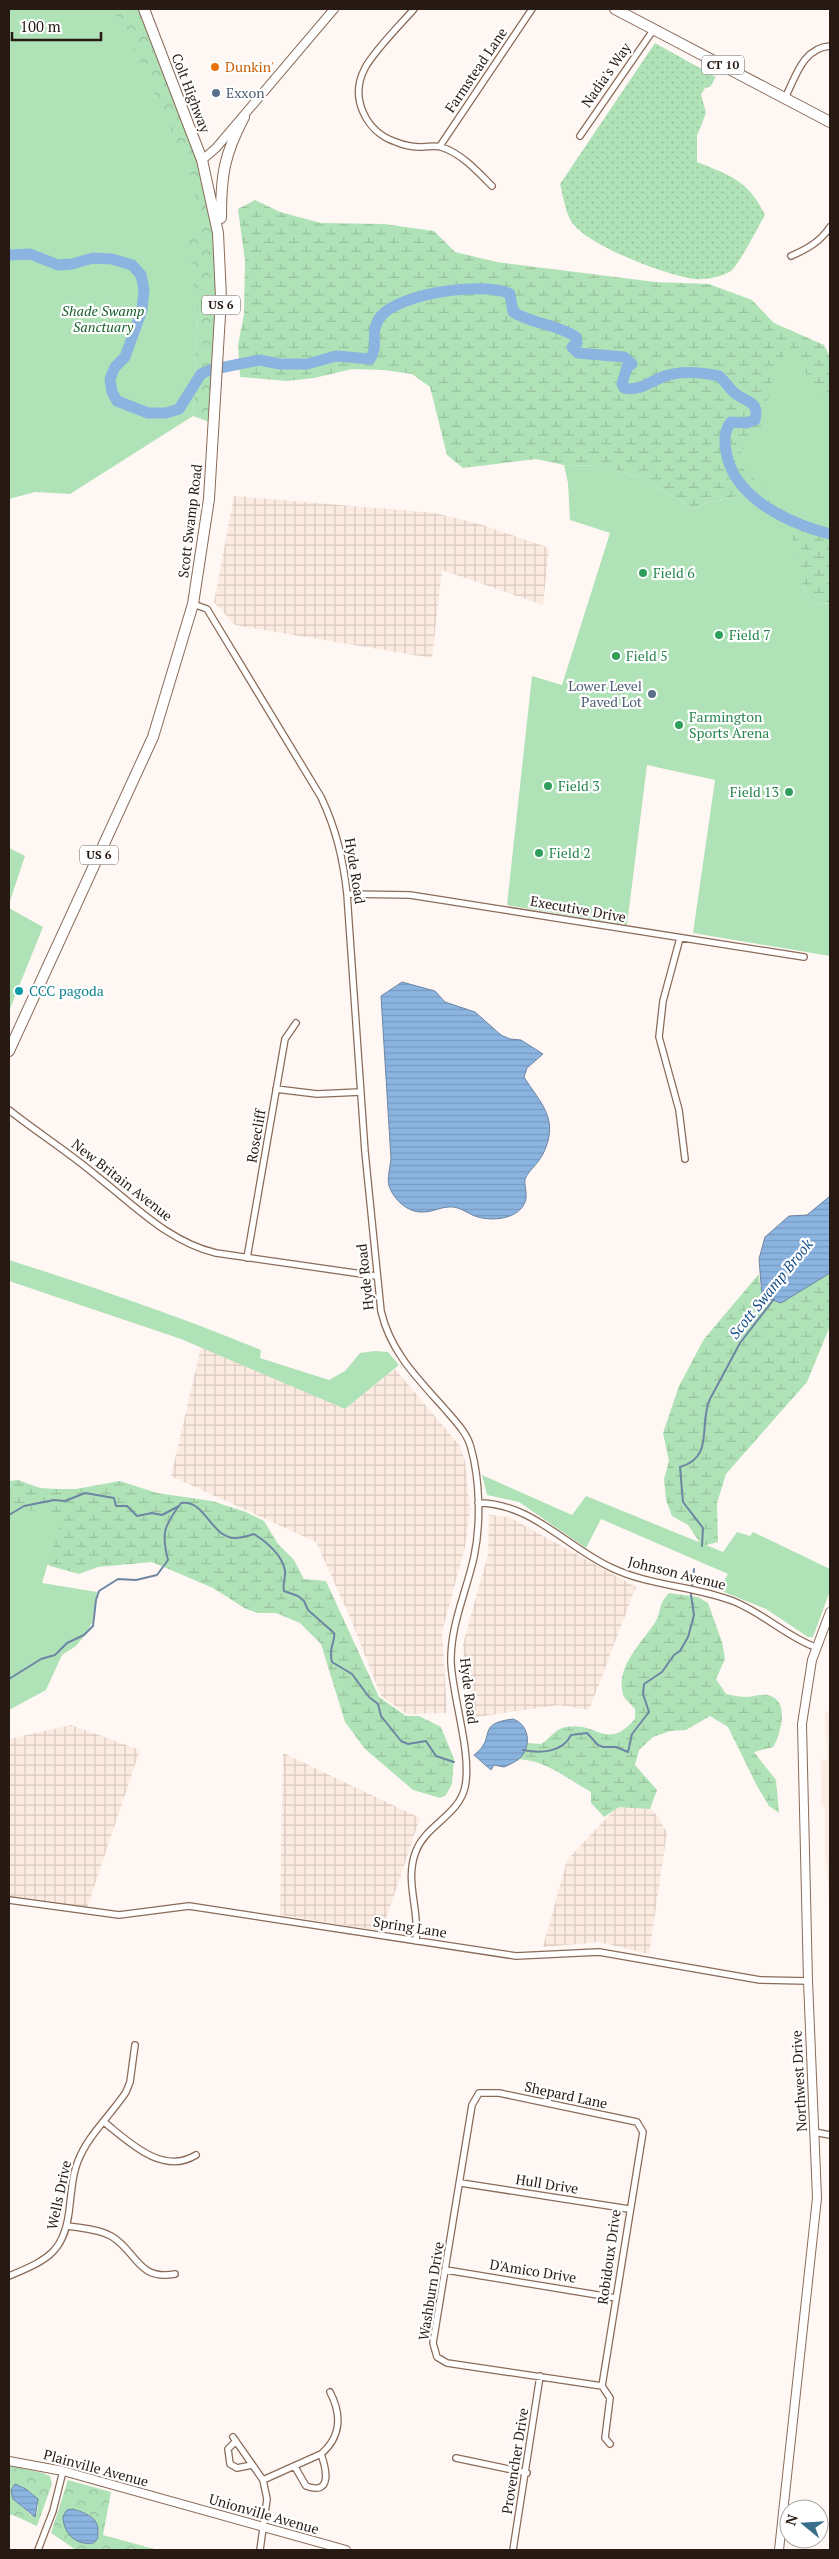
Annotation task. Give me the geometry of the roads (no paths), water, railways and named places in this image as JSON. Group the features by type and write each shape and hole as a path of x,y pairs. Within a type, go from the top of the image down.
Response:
{"highway":[{"name":"Colt Highway","path":"144,9 202,160"},
{"name":"CT 10","path":"615,9 830,122"},
{"path":"220,254 222,175 227,151 244,117"},
{"name":"Scott Swamp Road","path":"9,1051 154,737 193,604 209,499 218,356 220,254 213,202 202,160"}],"main road":[{"path":"202,160 216,148 244,117 334,9"},
{"name":"Northwest Drive","path":"779,2550 816,2225 817,2179 808,1981 801,1750 804,1704 816,1647 830,1612"},
{"name":"Plainville Avenue","path":"9,2460 63,2471 176,2502"},
{"name":"Unionville Avenue","path":"176,2502 346,2550"}],"street":[{"path":"414,9 365,68 359,87 360,104 364,119 377,133 396,143 421,148 440,146 460,156 492,186"},
{"name":"Farmstead Lane","path":"440,146 532,9"},
{"name":"Nadia's Way","path":"580,136 654,29"},
{"path":"785,98 808,55 817,48 830,46"},
{"path":"791,256 810,247 824,237 830,227"},
{"name":"Hyde Road","path":"193,604 207,609 320,797 340,845 347,894 376,1276 381,1311 392,1343 409,1368 458,1424 469,1441 478,1502 476,1548 456,1621 451,1654 466,1779 459,1802 428,1831 413,1857 410,1876 417,1916 416,1940"},
{"name":"Executive Drive","path":"347,894 410,895 804,957"},
{"path":"680,938 663,1001 659,1037 679,1110 680,1139 685,1159"},
{"name":"Rosecliff","path":"247,1258 285,1039 296,1023"},
{"path":"276,1089 317,1094 361,1092"},
{"name":"New Britain Avenue","path":"9,1110 98,1176 151,1221 185,1242 201,1249 247,1258 376,1276"},
{"name":"Johnson Avenue","path":"478,1502 502,1504 520,1510 604,1564 620,1572 696,1591 744,1606 816,1647"},
{"name":"Spring Lane","path":"9,1900 119,1915 189,1906 516,1956 599,1952 752,1978 808,1981"},
{"name":"Wells Drive","path":"9,2276 47,2258 59,2244 68,2226 75,2170 88,2143 130,2082 135,2045"},
{"name":"Shepard Lane","path":"479,2094 499,2093 637,2122 643,2132"},
{"name":"Washburn Drive","path":"479,2094 472,2104 461,2183 433,2343 437,2357 447,2362 602,2386"},
{"path":"104,2122 152,2157 167,2161 183,2161 196,2155"},
{"name":"Robidoux Drive","path":"602,2386 629,2209 643,2132"},
{"path":"814,2132 830,2134"},
{"name":"Hull Drive","path":"461,2183 629,2209"},
{"path":"68,2226 110,2236 128,2250 142,2268 153,2275 175,2274"},
{"name":"D'Amico Drive","path":"446,2270 616,2298"},
{"name":"Provencher Drive","path":"513,2550 527,2472 540,2376"},
{"path":"602,2386 610,2398 604,2438 610,2444"},
{"path":"263,2480 321,2454 333,2442 338,2431 339,2416 330,2392"},
{"path":"252,2465 237,2468 230,2464 227,2456 228,2449 235,2439 263,2480 267,2499 260,2550"},
{"path":"295,2467 306,2486 311,2488 322,2486 327,2477 327,2472 321,2454"},
{"path":"456,2458 527,2472"},
{"path":"38,2550 53,2511 63,2471"}],"water":[{"path":"402,982 435,991 445,1002 475,1012 501,1035 510,1039 521,1040 543,1054 527,1068 524,1077 542,1104 549,1121 550,1131 548,1142 541,1158 525,1179 526,1198 524,1205 514,1214 492,1219 475,1216 453,1207 417,1212 402,1205 391,1191 388,1183 391,1159 381,996"},
{"path":"830,1196 830,1273 781,1303 762,1296 759,1259 765,1237 789,1216 807,1215"},
{"path":"513,1719 519,1722 526,1731 526,1749 516,1761 504,1767 494,1765 491,1770 474,1755 485,1742 490,1728 494,1724"},
{"path":"15,2484 26,2489 38,2499 35,2517 13,2499 11,2490"},
{"path":"73,2509 94,2519 98,2527 98,2537 93,2543 76,2540 65,2528 63,2516 67,2510"}],"waterway":[{"path":"9,255 30,254 58,265 72,264 93,258 112,259 132,265 141,275 144,289 142,310 125,357 115,367 110,379 112,392 117,401 148,413 166,413 179,409 201,374 210,370 259,360 280,364 307,364 336,356 370,359 374,349 374,333 377,322 391,308 406,301 463,289 498,290 510,294 513,312 528,319 561,329 576,337 577,343 572,347 578,353 624,357 632,364 627,367 622,384 624,388 635,389 665,376 685,372 719,376 734,392 751,403 756,409 755,420 746,423 731,422 726,432 726,451 731,468 739,482 751,495 780,515 830,534"},
{"name":"Scott Swamp Brook","path":"702,1546 703,1528 683,1502 680,1467 698,1456 704,1439 705,1419 710,1399 740,1343 774,1299"},
{"path":"9,1515 24,1506 54,1500 65,1501 85,1493 114,1498 116,1506 127,1506 137,1516 152,1513 162,1515 179,1506"},
{"path":"9,1679 41,1659 55,1655 67,1643 84,1635 93,1626 99,1591 118,1579 136,1580 157,1575 168,1560 165,1543 168,1524 181,1503 189,1503 196,1506 226,1536 237,1538 254,1534 269,1545 284,1565 284,1591 298,1596 304,1601 308,1610 334,1633 331,1648 332,1662 352,1674 369,1697 378,1704 381,1716 401,1741 408,1744 426,1741 436,1756 454,1762"},
{"name":"Scott Swamp Brook","path":"523,1750 537,1752 551,1750 563,1745 571,1735 587,1733 598,1745 616,1747 628,1752 632,1734 649,1712 643,1694 644,1684 662,1672 674,1655 680,1651 688,1637 694,1615 691,1595 694,1569"}],"place":[{"name":"Dunkin'","path":"215,67"},
{"name":"Exxon","path":"216,93"},
{"name":"Field 6","path":"643,573"},
{"name":"Field 7","path":"719,635"},
{"name":"Field 5","path":"616,656"},
{"name":"Lower Level Paved Lot","path":"652,694"},
{"name":"Farmington Sports Arena","path":"679,725"},
{"name":"Field 3","path":"548,786"},
{"name":"Field 13","path":"789,792"},
{"name":"Field 2","path":"539,853"},
{"name":"CCC pagoda","path":"19,991"}],"park label":[{"name":"Shade Swamp Sanctuary","path":"103,320"}]}
